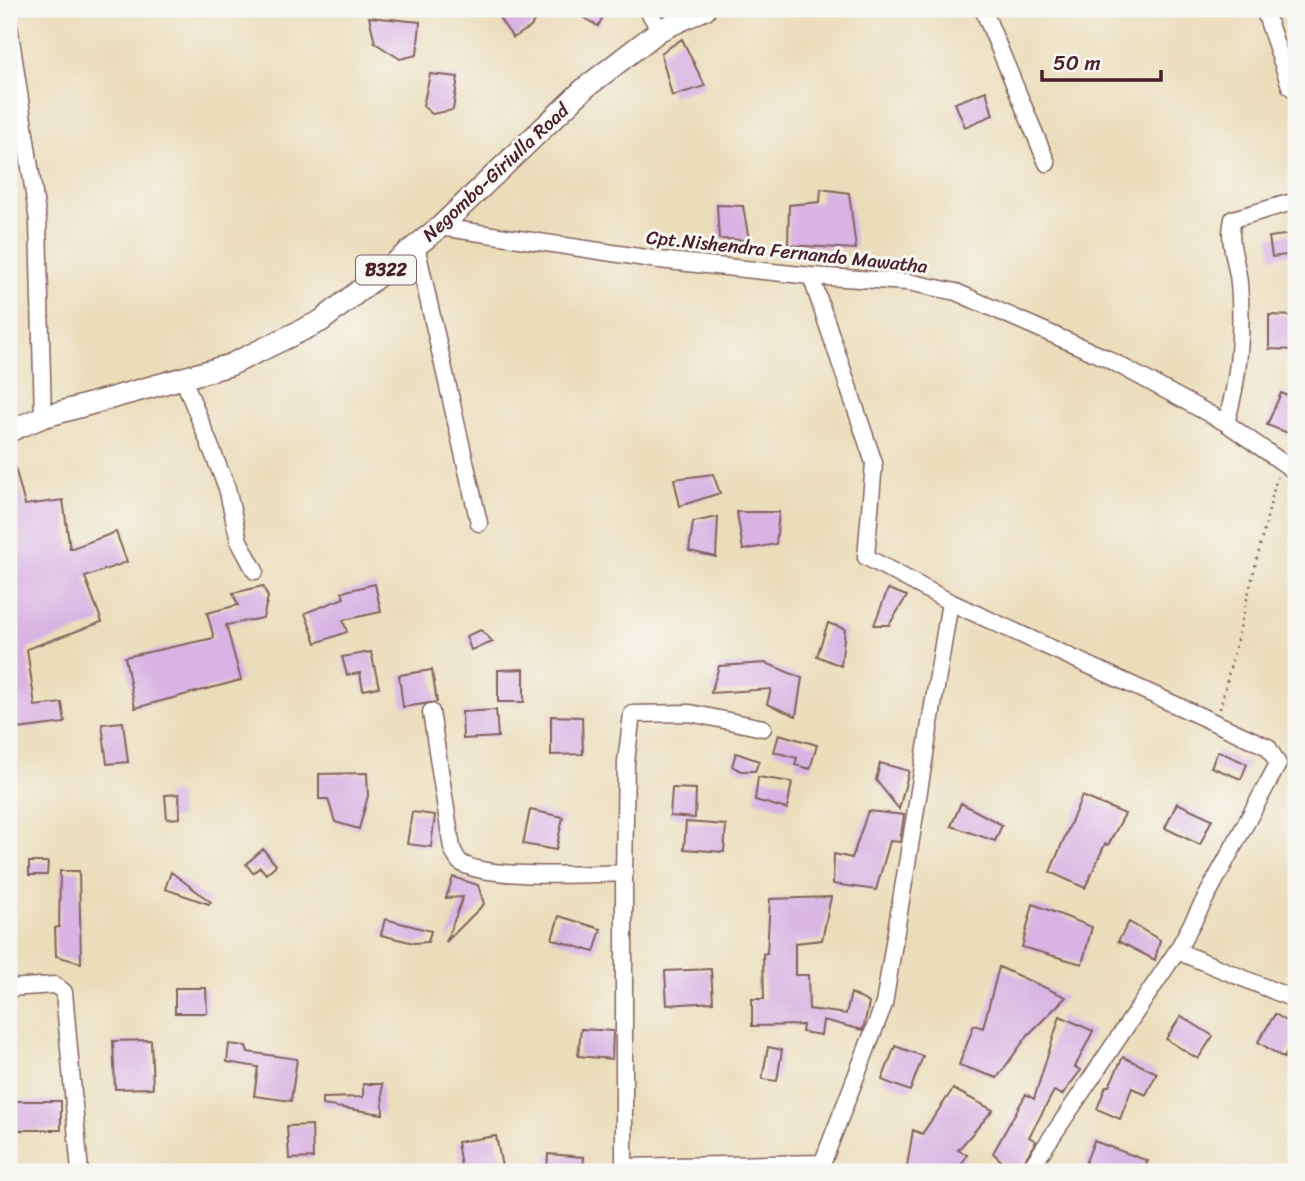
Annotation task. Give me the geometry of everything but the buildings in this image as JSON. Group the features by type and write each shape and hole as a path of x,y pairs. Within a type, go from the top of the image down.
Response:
{"main road":[{"name":"Negombo-Giriulla Road","path":"9,431 43,417 230,365 321,321 440,227 585,88 660,30 705,9"}],"street":[{"path":"648,9 660,30"},
{"path":"983,9 1047,163"},
{"path":"1264,9 1290,86 1296,91"},
{"path":"9,26 38,222 43,417"},
{"path":"1226,423 1236,388 1239,284 1230,232 1233,219 1296,201"},
{"name":"Cpt.Nishendra Fernando Mawatha","path":"440,227 659,260 811,276 908,282 956,292 1106,358 1226,423 1296,472"},
{"path":"416,246 479,523"},
{"path":"811,276 874,463 866,557 950,602 1268,747 1278,764 1177,951 1028,1172"},
{"path":"183,378 227,488 239,541 256,571"},
{"path":"763,728 690,713 632,713 626,762 624,873 624,1170 820,1168 884,1004 950,602"},
{"path":"431,712 452,848 460,862 475,869 547,874 624,873"},
{"path":"1177,951 1296,1000"},
{"path":"9,988 55,985 64,992 80,1172"}],"path":[{"path":"1216,724 1281,460"}]}
